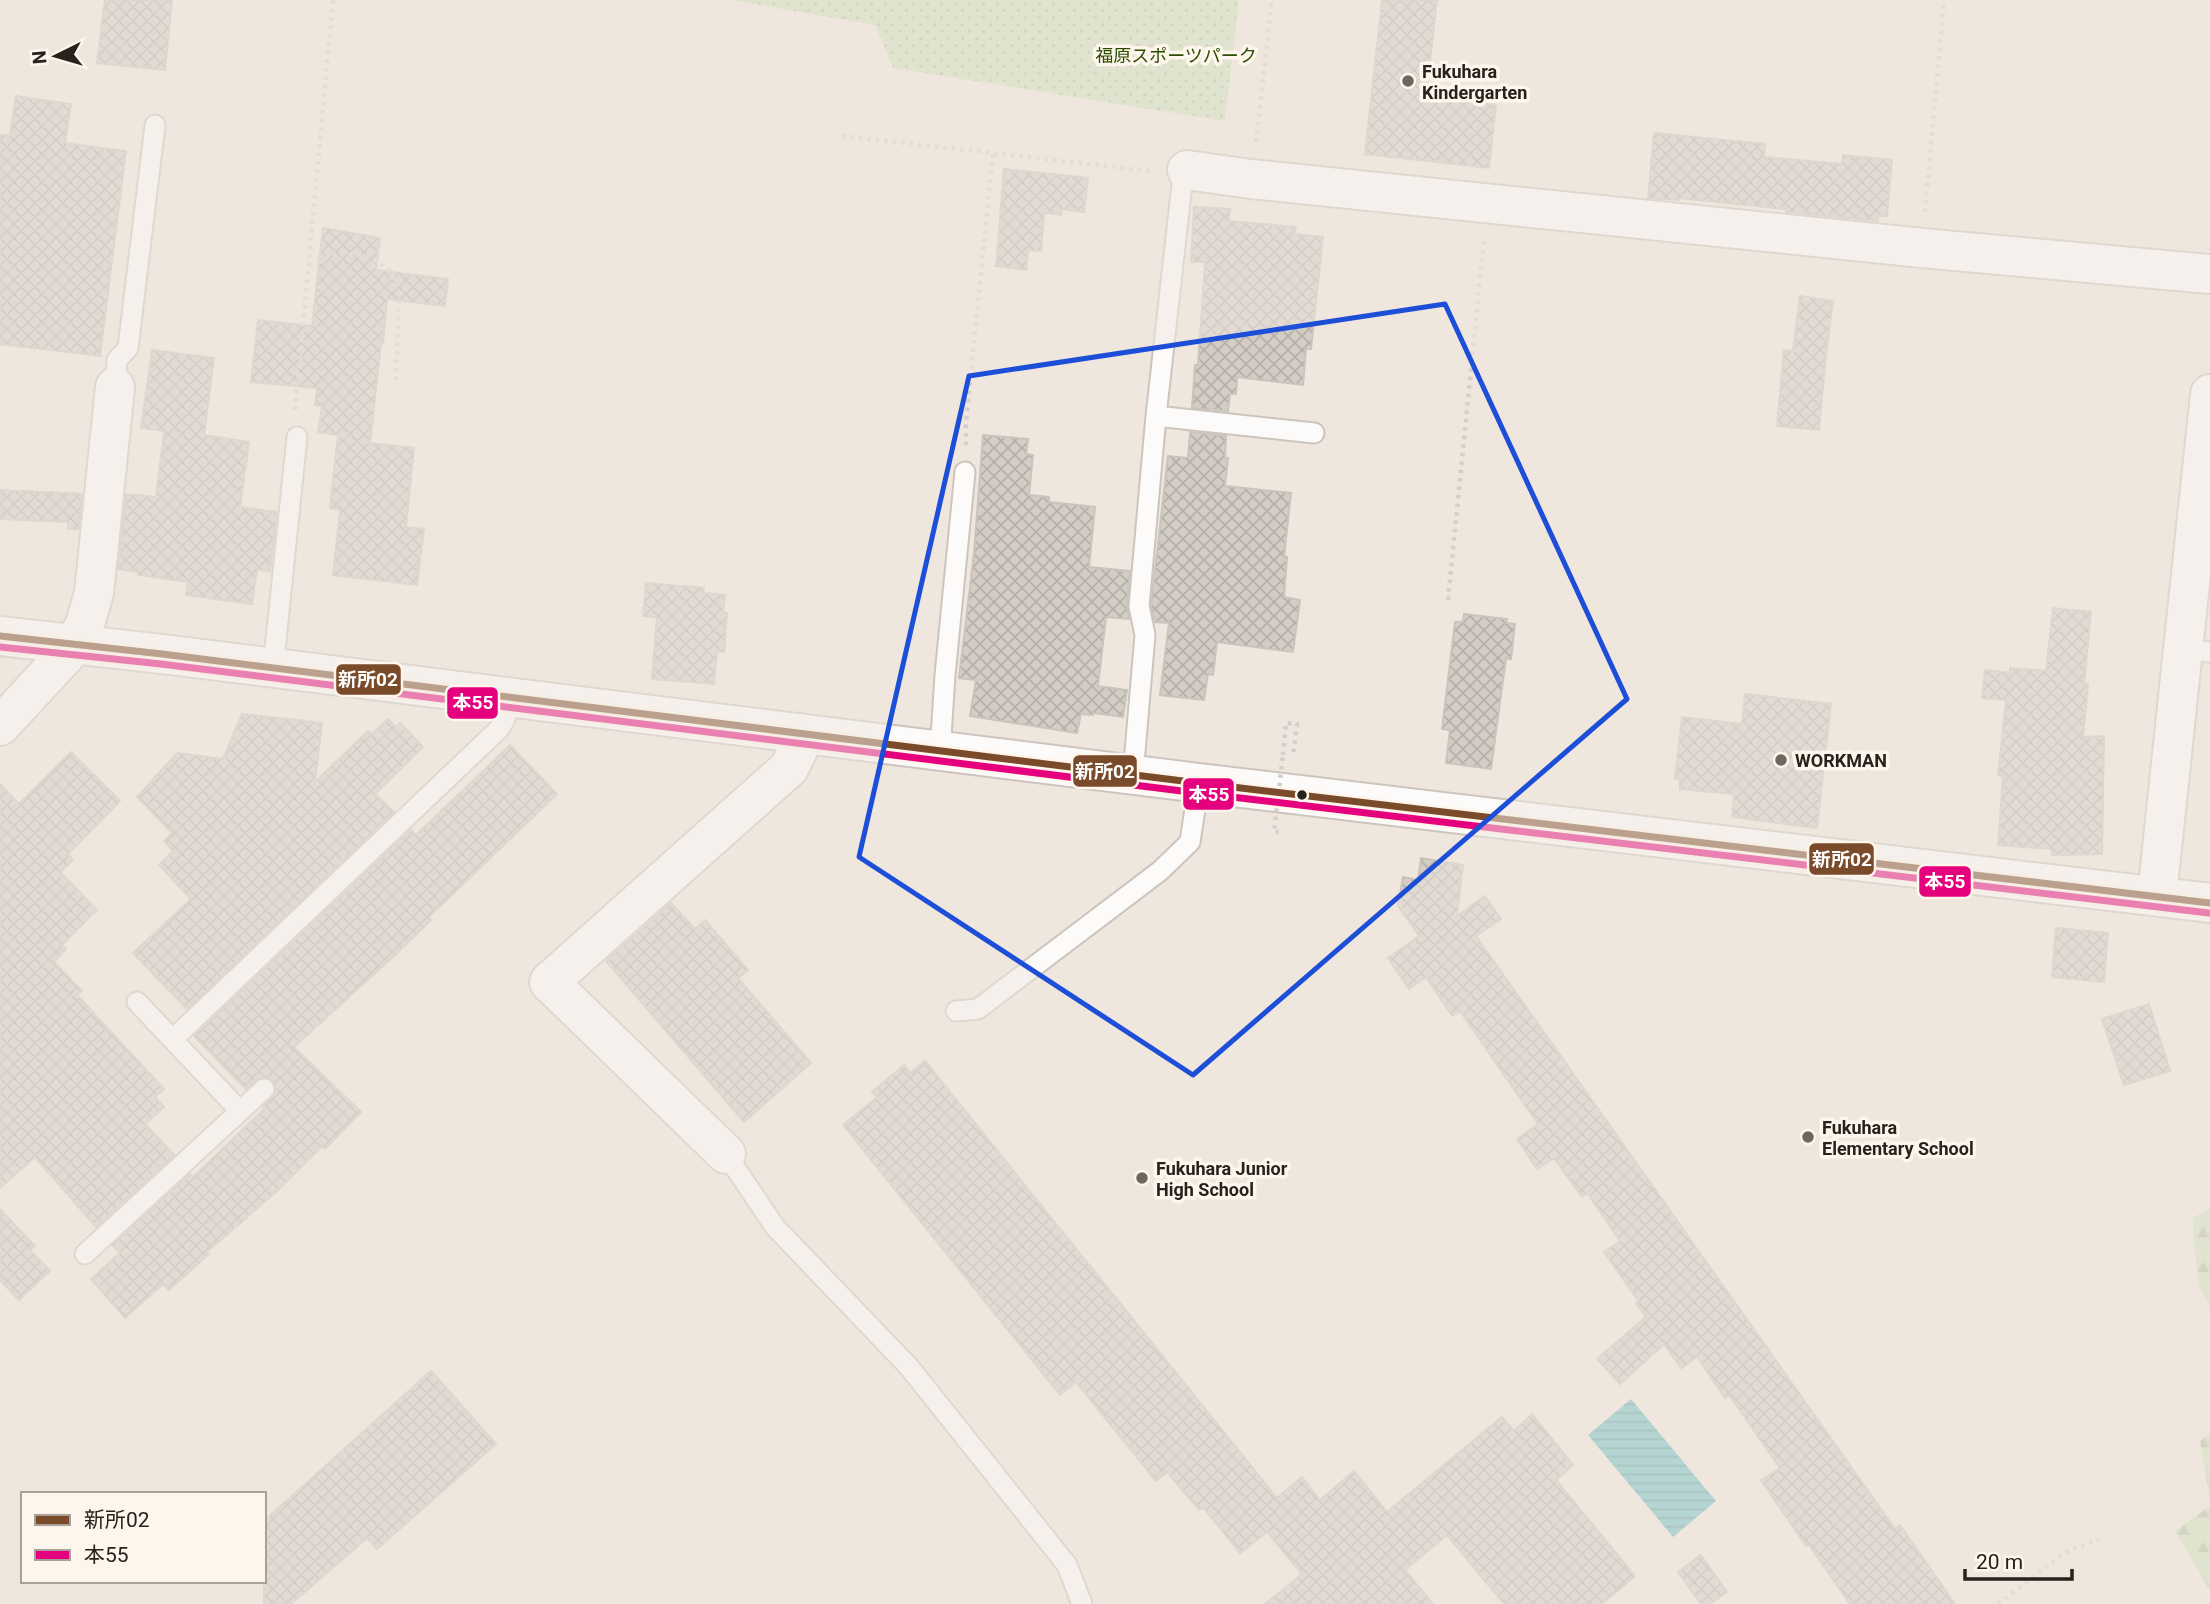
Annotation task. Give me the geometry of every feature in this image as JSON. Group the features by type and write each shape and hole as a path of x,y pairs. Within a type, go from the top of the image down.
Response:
{"street":[{"path":"1185,172 1922,248 2210,274"},
{"path":"0,726 75,645 85,624 94,593 115,387"},
{"path":"2157,895 2197,651 2209,416"},
{"path":"0,636 940,752 2210,903"},
{"path":"726,1154 549,982 789,768 798,750 800,733"}],"lane":[{"path":"115,387 117,360 128,348 155,125"},
{"path":"1133,775 1145,635 1139,606 1156,416 1185,172"},
{"path":"1156,416 1314,433"},
{"path":"273,668 297,437"},
{"path":"940,752 965,472"},
{"path":"173,1038 499,729 511,699"},
{"path":"956,1011 978,1009 1160,871 1190,842 1199,783"},
{"path":"137,1002 240,1111"},
{"path":"85,1254 264,1089"},
{"path":"726,1154 775,1227 909,1367 1067,1564 1082,1604"}],"path":[{"path":"297,437 294,419 333,0"},
{"path":"1251,179 1272,0"},
{"path":"1922,248 1944,0"},
{"path":"842,135 1185,172"},
{"path":"965,472 966,423 993,153"},
{"path":"1448,600 1488,202"},
{"path":"309,265 335,254 368,255 388,271 399,293 396,381"},
{"path":"1279,832 1274,832 1286,723 1297,724 1293,756"},
{"path":"1998,1604 2064,1553 2099,1539"}],"highlighted area":[{"path":"1445,304 1627,699 1193,1075 859,857 969,376"}],"green space":[{"name":"福原スポーツパーク","path":"731,0 1239,0 1225,121 893,68 875,25"},
{"path":"2210,1208 2210,1307 2199,1286 2193,1218"},
{"path":"2210,1433 2210,1501 2200,1441"},
{"path":"2210,1506 2210,1590 2175,1531"}],"water":[{"path":"1631,1399 1716,1501 1673,1537 1588,1435"}],"building":[{"path":"105,0 172,0 165,70 97,63"},
{"path":"1382,0 1437,0 1426,97 1496,105 1489,168 1365,154"},
{"path":"16,96 71,104 65,143 126,151 100,356 0,344 0,135 10,136"},
{"path":"1654,133 1765,144 1764,157 1842,164 1843,155 1892,160 1887,216 1878,216 1878,221 1679,198 1648,198"},
{"path":"1004,169 1088,178 1084,212 1062,209 1061,215 1044,213 1041,251 1028,250 1026,270 996,266"},
{"path":"1194,207 1230,209 1229,221 1296,227 1294,234 1323,237 1311,349 1306,349 1303,385 1237,377 1236,394 1230,394 1228,411 1192,408 1195,365 1198,365 1205,262 1191,262"},
{"path":"323,228 380,238 376,270 448,279 445,306 387,299 370,443 414,448 406,527 424,529 417,585 333,575 340,510 330,508 338,435 318,432 322,406 315,405 317,388 251,382 258,320 312,326"},
{"path":"1800,296 1833,301 1819,430 1777,426 1784,350 1793,351"},
{"path":"152,350 214,358 204,435 249,442 240,507 277,512 270,571 257,569 252,604 186,595 188,582 138,575 138,572 118,569 126,494 156,497 164,431 141,428"},
{"path":"1190,432 1226,436 1225,458 1228,458 1225,486 1291,493 1284,557 1287,557 1284,597 1300,600 1293,652 1217,642 1213,675 1208,674 1204,700 1160,695 1169,623 1155,622 1151,605 1168,456 1188,458"},
{"path":"983,435 1028,439 1026,454 1033,455 1029,495 1049,497 1049,502 1095,507 1089,567 1130,571 1127,605 1129,619 1106,617 1098,686 1127,690 1123,717 1081,714 1077,733 970,716 976,680 959,678 974,553"},
{"path":"0,490 82,494 79,529 68,529 68,522 0,519"},
{"path":"646,583 704,588 703,593 725,595 723,612 727,613 724,652 717,651 714,684 652,679 657,617 643,616"},
{"path":"2053,608 2091,612 2084,684 2088,684 2083,737 2104,736 2102,854 2052,855 2052,849 1998,845 2003,776 1998,775 2006,700 1982,698 1985,670 2010,673 2010,668 2046,671"},
{"path":"1464,614 1507,619 1506,623 1515,624 1511,659 1506,658 1491,769 1446,763 1450,730 1442,729 1455,622 1463,622"},
{"name":"WORKMAN","path":"1745,694 1831,704 1817,828 1732,817 1734,794 1680,789 1680,779 1675,779 1682,717 1742,724"},
{"path":"242,714 322,723 315,782 368,731 371,735 388,719 396,727 400,723 423,747 375,794 394,812 187,1009 133,953 191,899 159,865 173,851 164,841 172,833 137,797 177,753 223,759"},
{"path":"510,745 557,794 429,917 431,920 394,956 294,1047 361,1112 325,1149 322,1146 169,1290 163,1284 125,1318 91,1279 120,1253 112,1245 190,1174 193,1177 265,1108 263,1106 276,1092 273,1081 267,1077 256,1080 246,1089 194,1036 411,830 416,835"},
{"path":"71,752 120,801 68,854 73,860 60,872 97,910 62,945 66,949 54,962 82,991 77,995 164,1089 155,1097 164,1107 145,1124 174,1155 96,1227 35,1157 0,1188 0,784 19,804"},
{"path":"1421,858 1463,865 1457,916 1485,896 1501,919 1476,936 1895,1529 1900,1525 1955,1604 1850,1604 1761,1480 1780,1468 1729,1395 1725,1398 1697,1357 1681,1368 1664,1344 1620,1384 1597,1359 1646,1317 1636,1303 1639,1302 1604,1252 1620,1241 1587,1193 1582,1197 1554,1158 1537,1169 1517,1139 1538,1124 1460,1011 1452,1016 1426,977 1409,989 1388,958 1419,936 1398,906 1403,877 1418,880"},
{"path":"671,903 695,929 705,920 748,970 738,978 811,1063 744,1122 606,961"},
{"path":"2056,928 2108,933 2104,982 2052,977"},
{"path":"2149,1004 2170,1071 2124,1085 2102,1019"},
{"path":"925,1061 1277,1498 1302,1477 1320,1500 1354,1471 1387,1512 1502,1417 1514,1431 1532,1414 1573,1465 1556,1480 1635,1576 1602,1604 1504,1604 1447,1535 1405,1570 1433,1604 1265,1604 1302,1574 1267,1532 1240,1553 1203,1507 1199,1510 1167,1472 1156,1481 1076,1382 1060,1395 843,1125 877,1097 872,1092 904,1065 910,1073"},
{"path":"0,1209 35,1246 30,1250 50,1271 19,1300 0,1280"},
{"path":"431,1371 496,1444 377,1549 367,1538 291,1604 264,1604 266,1519"},
{"path":"1701,1555 1727,1592 1710,1604 1701,1604 1678,1572"}],"transit line":[{"name":"新所02","path":"0,636 1199,783 2210,903"},
{"name":"本55","path":"0,647 161,664 1198,793 2209,913"}],"place":[{"name":"Fukuhara Kindergarten","path":"1408,81"},
{"name":"WORKMAN","path":"1781,760"},
{"name":"Fukuhara Elementary School","path":"1808,1137"},
{"name":"Fukuhara Junior High School","path":"1142,1178"}]}
